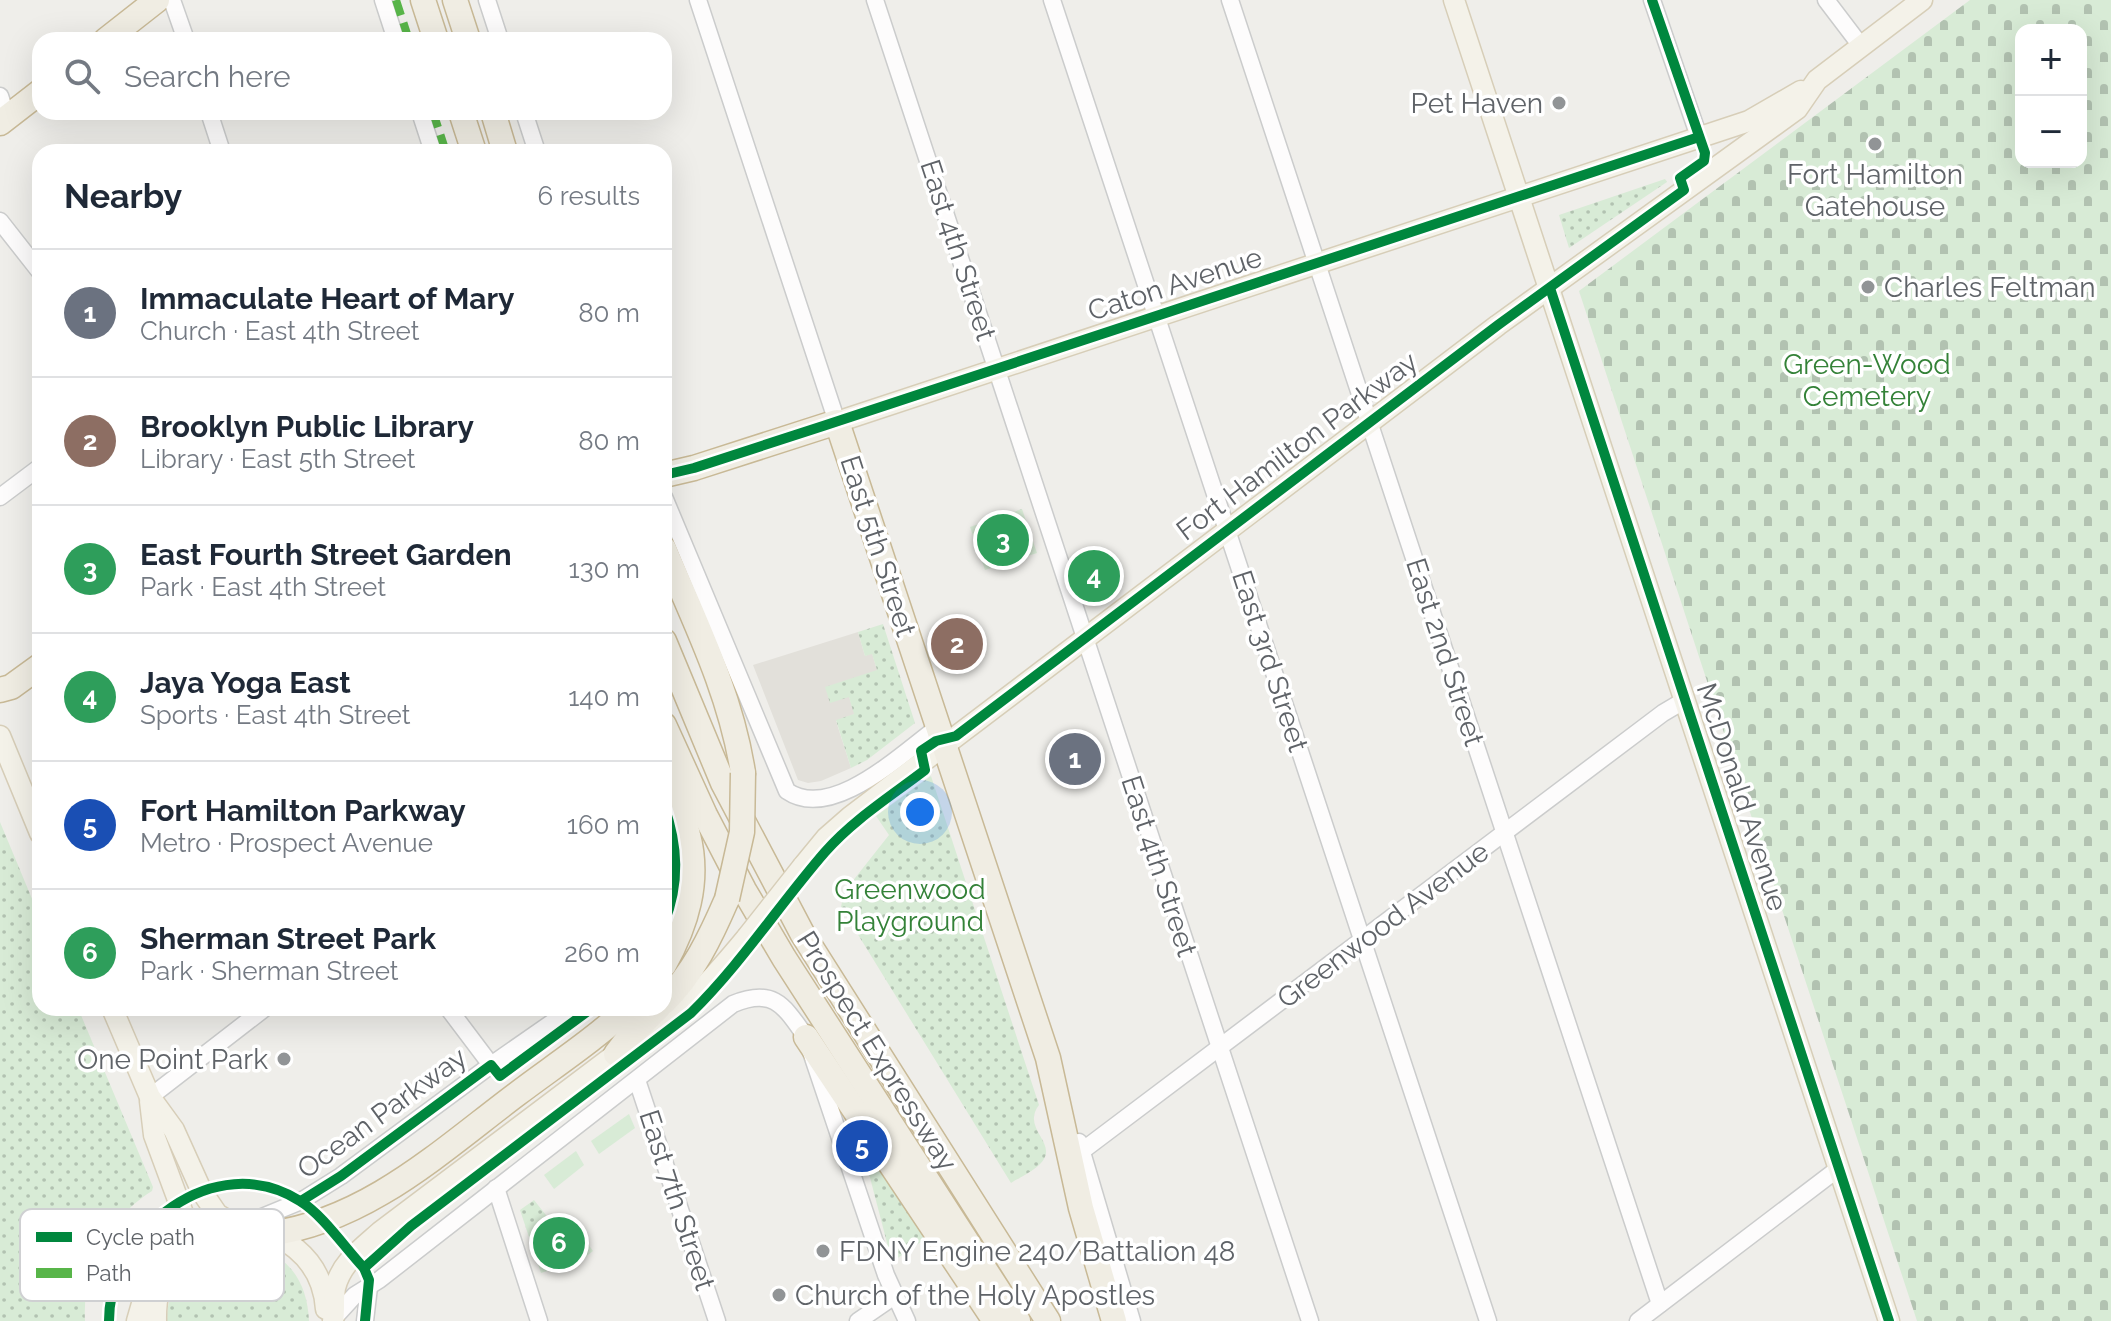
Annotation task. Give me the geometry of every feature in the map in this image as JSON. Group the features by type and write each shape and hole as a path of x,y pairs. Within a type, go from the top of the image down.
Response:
{"highway":[{"path":"116,32 157,0"},
{"path":"423,0 433,32"},
{"path":"455,0 465,32"},
{"path":"472,0 481,32"},
{"path":"2,112 32,96"},
{"path":"464,120 471,144"},
{"path":"495,120 503,144"},
{"name":"Caton Avenue","path":"672,473 837,422"},
{"name":"East 5th Street","path":"837,422 938,737 1048,1058"},
{"path":"672,568 724,694 743,773 742,832 727,899 713,933 689,972 672,992"},
{"name":"Prospect Expressway","path":"672,660 723,783 802,933 1048,1321"},
{"path":"0,690 11,687 32,672"},
{"name":"Prospect Expressway","path":"672,743 711,828 776,945 1018,1321"},
{"path":"672,781 688,834 693,869 689,905 672,949"},
{"path":"284,1232 321,1221 379,1196 617,1016"},
{"path":"616,1054 650,1016"},
{"path":"806,1037 995,1321"},
{"path":"1048,1058 1081,1208 1114,1321"}],"main road":[{"name":"McDonald Avenue","path":"1454,0 1889,1321"},
{"name":"Fort Hamilton Parkway","path":"331,1320 335,1288 345,1265 353,1256 380,1232 616,1054 637,1044 688,1004 747,937 826,838 938,737 1085,638 1550,288 1797,109 1817,80 1922,0"},
{"name":"Caton Avenue","path":"837,422 1699,137 1762,115 1817,80"},
{"path":"0,736 32,811"},
{"path":"115,1016 150,1097 174,1130 213,1209"},
{"path":"150,1097 154,1135 181,1209"},
{"path":"284,1243 299,1252 316,1273 331,1320"},
{"path":"137,1321 143,1301"},
{"path":"156,1321 157,1301"}],"street":[{"path":"172,0 183,32"},
{"path":"383,0 393,32"},
{"path":"487,0 497,32"},
{"name":"East 5th Street","path":"698,0 837,422"},
{"name":"East 4th Street","path":"875,0 1310,1321"},
{"name":"East 3rd Street","path":"1052,0 1488,1321"},
{"name":"East 2nd Street","path":"1230,0 1660,1304"},
{"path":"1652,0 1699,137"},
{"path":"1826,0 1861,46"},
{"path":"212,120 219,144"},
{"path":"423,120 430,144"},
{"path":"527,120 534,144"},
{"path":"0,221 32,262"},
{"path":"0,497 32,473"},
{"path":"672,516 787,791 800,799 814,800 845,791 938,737"},
{"name":"Greenwood Avenue","path":"1082,1151 1663,713 1685,700"},
{"path":"331,1320 355,1295 733,1004 751,996 768,997 781,1004 806,1037 886,1275 907,1321"},
{"path":"150,1097 255,1016"},
{"path":"454,1016 491,1065"},
{"name":"Ocean Parkway","path":"282,1209 301,1201 341,1176 561,1016"},
{"name":"East 5th Street","path":"1048,1058 1082,1151 1132,1321"},
{"name":"East 7th Street","path":"637,1080 717,1321"},
{"path":"1638,1321 1839,1168"},
{"path":"496,1188 539,1321"},
{"path":"365,1321 369,1287"},
{"path":"858,1321 896,1295"}],"shaded area":[{"path":"858,632 865,656 872,653 877,670 849,697 855,714 836,721 851,768 821,781 808,783 798,780 753,665"}],"green space":[{"name":"Green-Wood Cemetery","path":"1970,0 2111,0 2111,1321 1917,1321 1579,291"},
{"path":"1665,179 1667,182 1569,248 1559,215"},
{"path":"1022,509 1037,553 985,570 970,527"},
{"path":"883,624 915,723 867,760 851,768 836,720 854,714 849,697 830,703 825,687 877,670 872,654 865,656 858,632"},
{"name":"Greenwood Playground","path":"931,776 1039,1105 1034,1122 1044,1143 1045,1157 1036,1168 1011,1183 841,907 844,892 889,835 876,816"},
{"path":"0,822 32,899 32,1016 81,1016 153,1187 129,1209 20,1209 20,1301 85,1301 85,1321 0,1321"},
{"path":"629,1114 635,1128 599,1154 591,1141"},
{"path":"861,1143 925,1239 892,1262"},
{"path":"576,1151 584,1165 554,1189 544,1175"},
{"path":"534,1200 561,1234 574,1225 593,1251 583,1259 541,1273 520,1210"},
{"path":"284,1262 303,1290 309,1321 167,1321 169,1301 284,1301"}],"marked path":[{"path":"396,0 406,32"},
{"path":"436,120 443,144"}],"cycle path":[{"path":"364,1268 411,1226 691,1013 727,975 836,840 925,770 921,751 936,741 956,736 1498,325 1684,190 1680,178 1704,161 1705,153 1652,0"},
{"path":"672,473 1699,137"},
{"path":"1550,288 1889,1321"},
{"path":"672,836 675,864 672,897"},
{"path":"301,1201 341,1176 491,1065 500,1076 581,1016"},
{"path":"171,1209 202,1191 234,1184 267,1187 300,1201 325,1223 364,1268 369,1280 365,1321"},
{"path":"109,1321 112,1301"}],"place":[{"name":"Pet Haven","path":"1559,103"},
{"name":"Fort Hamilton Gatehouse","path":"1875,144"},
{"name":"Charles Feltman","path":"1868,287"},
{"name":"East Fourth Street Garden","path":"1003,540"},
{"name":"Jaya Yoga East","path":"1094,576"},
{"name":"Brooklyn Public Library","path":"957,644"},
{"name":"Immaculate Heart of Mary","path":"1075,759"},
{"name":"One Point Park","path":"284,1059"},
{"name":"Fort Hamilton Parkway","path":"862,1146"},
{"name":"Sherman Street Park","path":"559,1243"},
{"name":"FDNY Engine 240/Battalion 48","path":"823,1251"},
{"name":"Church of the Holy Apostles","path":"779,1295"}]}
